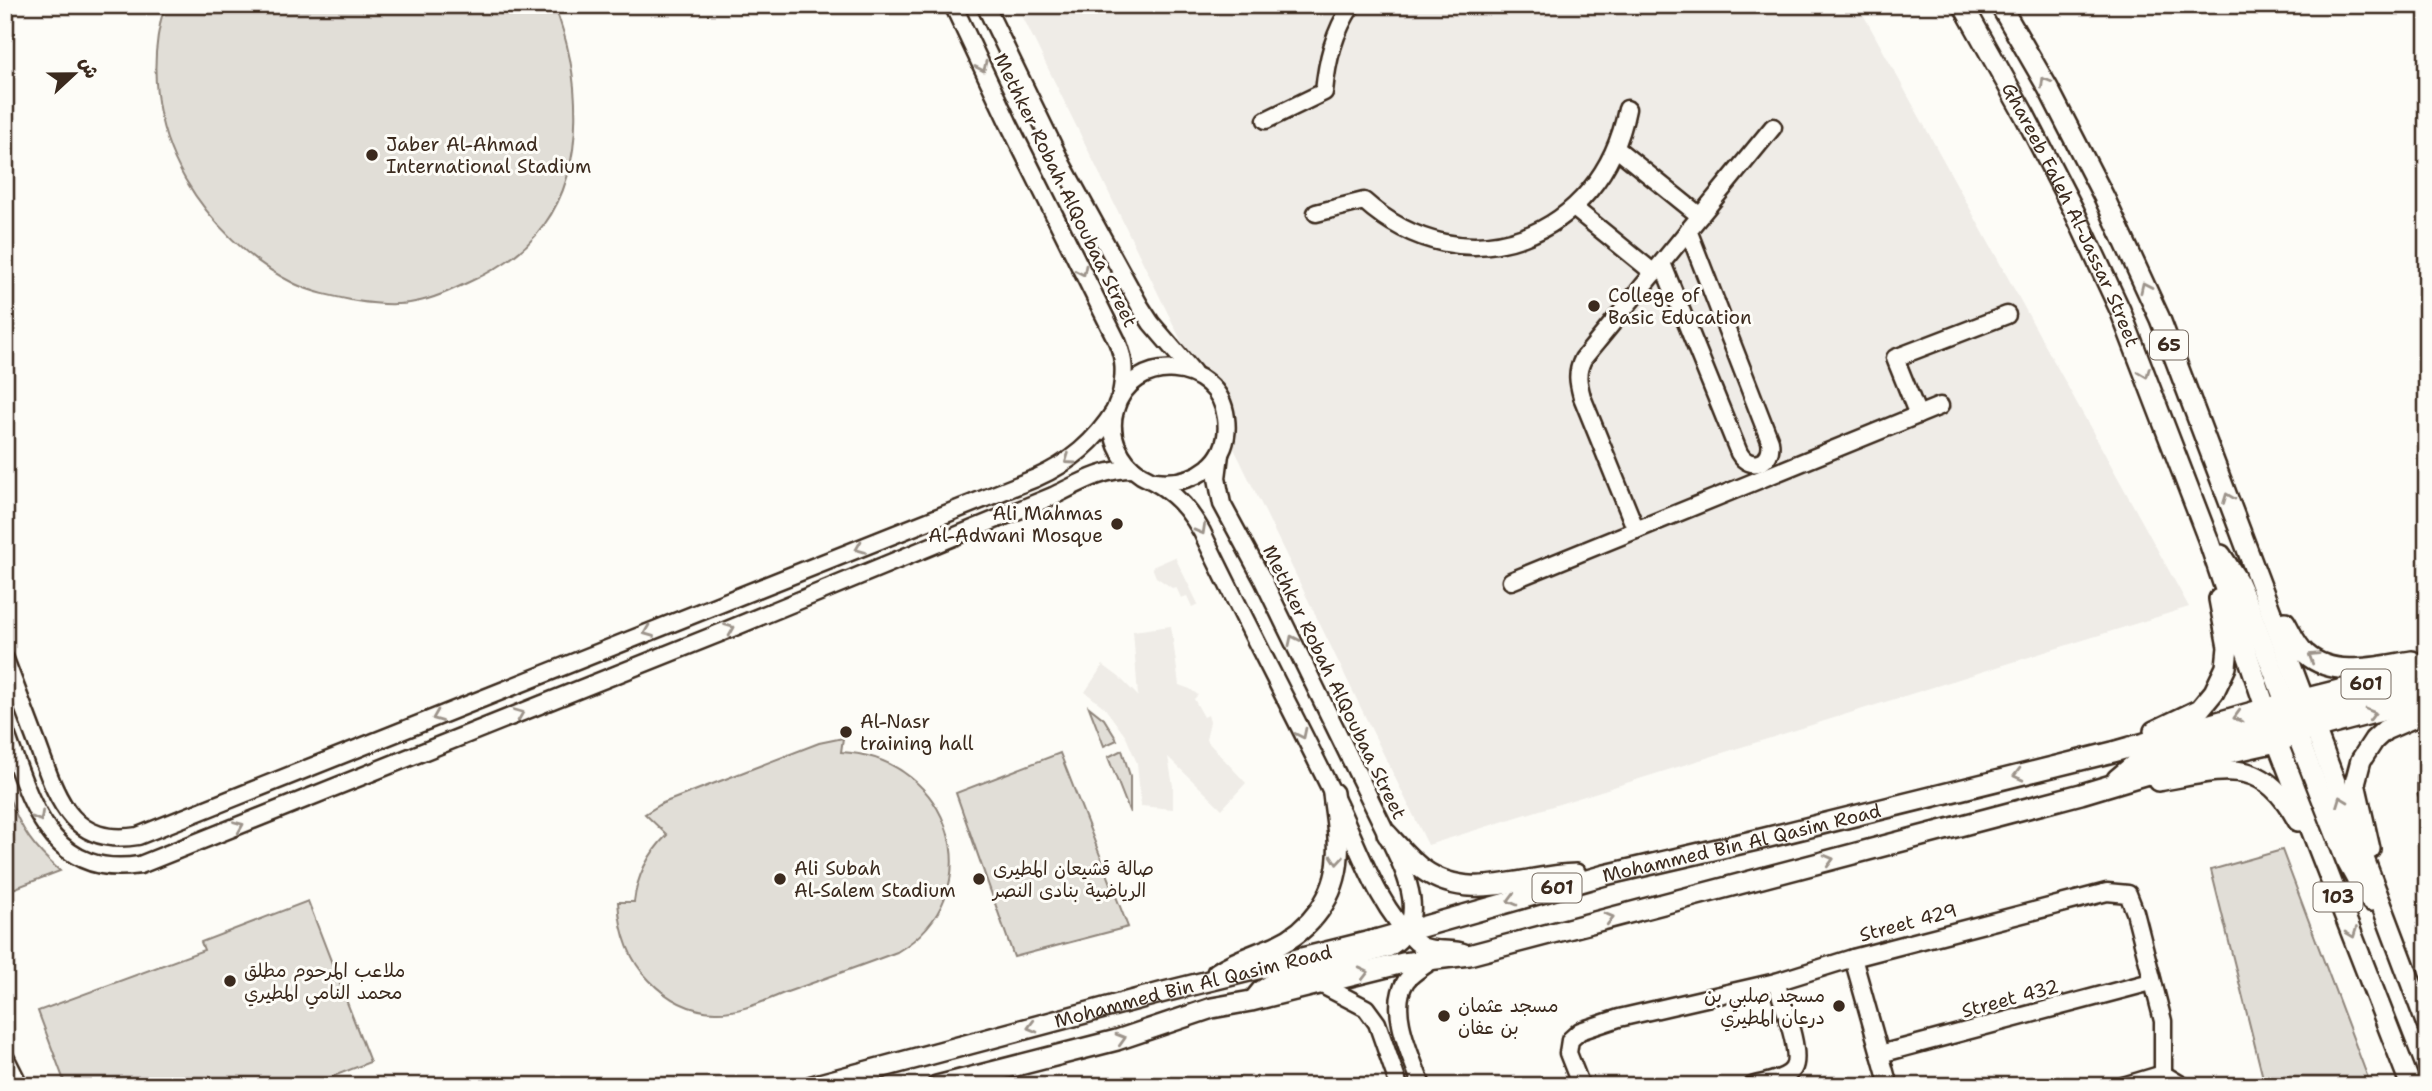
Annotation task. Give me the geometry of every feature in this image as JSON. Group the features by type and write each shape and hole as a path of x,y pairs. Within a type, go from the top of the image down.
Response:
{"main road":[{"name":"Ghareeb Faleh Al-Jassar Street","path":"1963,5 2074,211 2120,310 2208,540"},
{"name":"Ghareeb Faleh Al-Jassar Street","path":"2000,5 2049,88 2104,197 2160,319 2241,532 2292,720"},
{"path":"2241,532 2293,638 2306,654 2327,665 2348,669 2427,660"},
{"path":"2208,540 2230,566 2237,580 2346,860 2364,893 2385,918"},
{"path":"2113,752 2200,709 2214,692 2226,667 2228,647 2208,540"},
{"name":"Mohammed Bin Al Qasim Road","path":"937,1086 1116,1040 1212,1008 1251,1001 1403,962 1469,955 2081,794 2190,761 2427,668"},
{"path":"2292,720 2427,681"},
{"name":"Mohammed Bin Al Qasim Road","path":"812,1086 1204,982 1379,939 1605,875 2113,752 2427,699"},
{"path":"2385,918 2356,783 2361,760 2374,740 2385,730 2427,712"},
{"name":"103","path":"2292,720 2334,887 2411,1086"},
{"path":"2081,794 2231,769 2253,775 2270,783 2287,802 2334,887"},
{"path":"1204,982 1236,961 1292,937 1319,911 1332,885 1338,858 1333,793"},
{"path":"1387,834 1421,869 1434,877 1464,887 1493,886 1569,874 1605,875"},
{"name":"103","path":"2385,918 2426,1022"},
{"path":"5,1060 18,1086"}],"street":[{"name":"Methker Robah AlQoubaa Street","path":"953,5 1117,341 1124,358 1125,373 1117,403"},
{"name":"Methker Robah AlQoubaa Street","path":"985,5 1062,164 1140,306 1151,324 1195,374"},
{"path":"1266,120 1324,92 1326,66 1333,41 1352,5"},
{"path":"1316,213 1364,201 1391,222 1411,233 1454,245 1477,246 1522,238 1543,229 1574,208 1591,191 1606,171 1617,149 1627,109"},
{"path":"1636,530 1582,397 1577,379 1578,370 1583,359 1773,127"},
{"path":"1617,149 1700,216"},
{"path":"1574,208 1658,268 1739,453 1749,464 1767,469"},
{"path":"1688,230 1770,441 1772,449 1767,469"},
{"path":"1918,415 1895,358 2007,315"},
{"path":"5,659 55,793 69,815 89,830 113,838 138,836 1052,470 1094,439 1129,385 1140,376 1153,370 1181,369 1195,374 1210,385 1220,399 1226,416 1226,435 1212,465 1200,475 1186,481 1155,481"},
{"path":"1117,403 1112,426 1122,457 1133,469 1155,481 1187,508 1202,532 1382,897 1417,943 1424,947 1454,949 1469,955"},
{"path":"1511,581 1636,530 1767,469 1940,406"},
{"name":"Methker Robah AlQoubaa Street","path":"1220,452 1217,478 1222,504 1264,580 1403,867 1411,897 1412,914 1405,930"},
{"path":"5,731 37,814 50,835 62,847 91,863 116,867 140,866 1039,502 1093,475 1112,470 1133,469"},
{"path":"570,664 574,679 581,689"},
{"path":"2427,777 2427,793"},
{"path":"178,852 172,839 176,832 259,796 273,783"},
{"name":"Street 429","path":"1581,1086 1568,1053 1570,1040 1580,1031 1619,1018 1776,982 1853,958 2107,892 2128,894 2135,912 2163,1021 2163,1074"},
{"path":"1251,1001 1271,983 1389,948 1405,930"},
{"path":"1853,958 1889,1086"},
{"path":"1422,1086 1398,1014 1401,991 1406,982 1431,961"},
{"path":"1752,1086 1782,1078 1794,1069 1797,1054 1776,982"},
{"name":"Street 432","path":"1880,1054 2151,982"},
{"path":"1320,984 1366,1008 1377,1023 1399,1086"},
{"path":"1377,1023 1378,1015 1384,1010 1398,1014"},
{"path":"2123,1086 2163,1074 2183,1086"}],"shaded area":[{"name":"Jaber Al-Ahmad International Stadium","path":"165,5 554,5 570,58 575,117 568,174 558,201 537,235 511,259 480,277 429,299 400,304 371,303 325,294 295,284 262,264 232,239 195,195 175,159 167,138 157,94 156,49"},
{"name":"College of Basic Education","path":"1017,5 1858,5 2189,607 1428,845"},
{"path":"1175,557 1198,604 1192,607 1187,596 1181,598 1176,587 1172,588 1156,577 1152,567"},
{"path":"1171,626 1179,685 1198,695 1194,699 1204,717 1208,715 1210,722 1206,740 1246,783 1222,809 1168,757 1173,786 1173,809 1141,806 1137,763 1126,737 1104,707 1085,692 1103,665 1138,696 1133,631"},
{"path":"1089,707 1104,719 1117,740 1104,746"},
{"name":"Ali Subah Al-Salem Stadium","path":"843,738 841,752 879,760 910,777 933,802 947,832 952,865 945,897 927,927 897,952 743,1008 724,1012 705,1011 687,1006 663,993 642,972 630,954 619,913 618,902 634,902 644,866 667,835 645,814 663,803 819,743"},
{"path":"1122,750 1130,776 1130,813 1108,757"},
{"path":"1060,753 1128,927 1014,957 956,793"},
{"path":"9,798 29,838 60,871 5,892 5,799"},
{"path":"2282,850 2371,1086 2265,1086 2211,870"},
{"name":"ملاعب المرحوم مطلق محمد النامي المطيري","path":"308,901 370,1062 308,1086 66,1086 38,1011 204,950 201,942"}],"place":[{"name":"Jaber Al-Ahmad International Stadium","path":"372,155"},
{"name":"College of Basic Education","path":"1594,306"},
{"name":"Ali Mahmas Al-Adwani Mosque","path":"1117,524"},
{"name":"Al-Nasr training hall","path":"846,732"},
{"name":"Ali Subah Al-Salem Stadium","path":"780,879"},
{"name":"صالة قشيعان المطيرى الرياضية بنادى النصر","path":"979,879"},
{"name":"ملاعب المرحوم مطلق محمد النامي المطيري","path":"230,981"},
{"name":"مسجد صلبي بن درعان المطيري","path":"1839,1006"},
{"name":"مسجد عثمان بن عفان","path":"1444,1016"}]}
